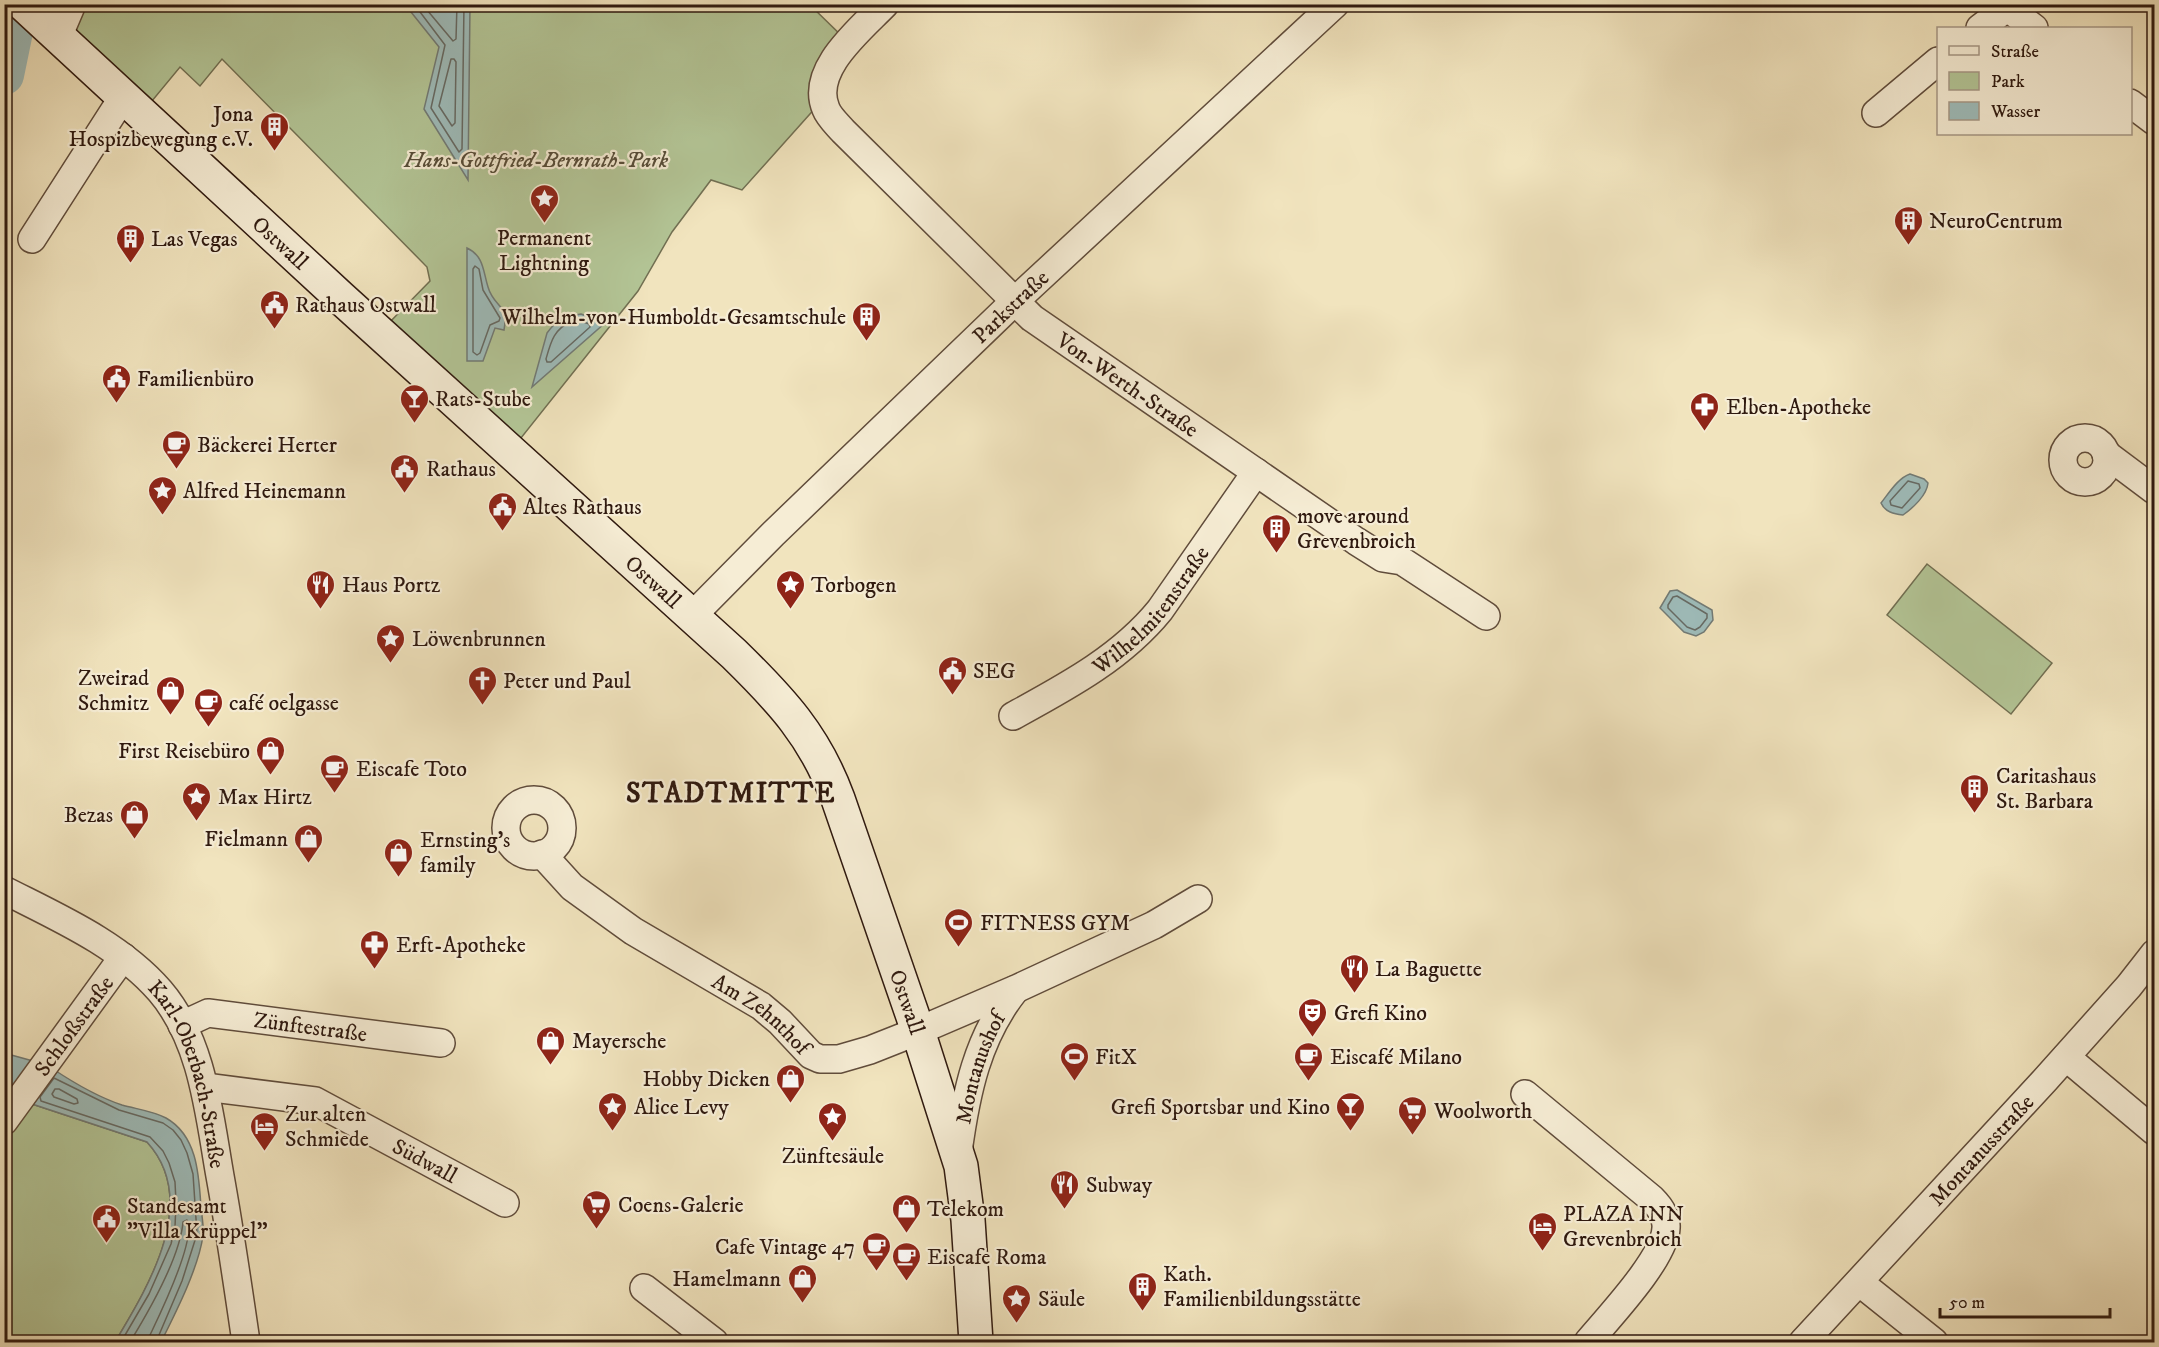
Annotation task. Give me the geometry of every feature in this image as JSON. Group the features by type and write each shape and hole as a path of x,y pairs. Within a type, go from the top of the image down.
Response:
{"main road":[{"name":"Ostwall","path":"39,19 340,297 692,616 778,698 806,734 822,761 838,799 958,1154 968,1220 976,1342"}],"street":[{"path":"39,19 72,4"},
{"name":"Von-Werth-Straße","path":"885,4 837,56 826,74 822,91 826,109 836,123 1032,318 1383,558 1402,561 1486,616"},
{"name":"Parkstraße","path":"692,616 773,534 1016,300 1335,4"},
{"path":"1981,27 2007,5 2033,27"},
{"path":"1876,112 1937,63"},
{"path":"32,239 123,97"},
{"path":"2132,104 2154,121"},
{"path":"2106,454 2154,490"},
{"name":"Wilhelmitenstraße","path":"1013,716 1089,672 1144,629 1160,610 1256,472"},
{"name":"Am Zehnthof","path":"542,855 566,882 607,913 658,947 750,999 770,1013 804,1049 820,1059 834,1060 855,1055 918,1031 1016,989 1154,925 1198,899"},
{"name":"Karl-Oberbach-Straße","path":"4,890 83,931 123,957 162,993 182,1025 205,1087 232,1243 246,1342"},
{"name":"Montanusstraße","path":"1803,1342 2066,1057 2154,954"},
{"name":"Schloßstraße","path":"12,1111 123,957"},
{"name":"Montanushof","path":"958,1154 966,1098 977,1058 997,1014 1016,989"},
{"name":"Zünftestraße","path":"182,1025 208,1013 441,1043"},
{"path":"2066,1057 2154,1131"},
{"name":"Südwall","path":"205,1087 315,1101 505,1203"},
{"path":"1525,1094 1652,1199 1666,1220 1666,1235 1656,1255 1588,1342"},
{"path":"1859,1282 1934,1342"},
{"path":"644,1287 714,1342"}],"green space":[{"name":"Hans-Gottfried-Bernrath-Park","path":"34,5 810,5 851,45 826,96 742,190 711,180 672,232 638,291 517,443 386,326 430,281 427,267 222,59 200,86 180,67 147,107"},
{"path":"1927,564 2052,663 2011,714 1887,615"},
{"path":"29,1103 147,1142 162,1165 169,1190 169,1217 164,1244 142,1296 115,1342 5,1342 5,1139"}],"water":[{"path":"409,5 470,5 468,180 424,109 439,47 407,7"},
{"path":"467,248 473,251 480,260 488,287 503,310 505,321 504,330 495,328 483,361 467,361"},
{"path":"581,314 605,323 532,387 547,333 562,319"},
{"path":"1910,474 1928,483 1922,497 1903,515 1887,510 1881,503 1898,482"},
{"path":"1677,590 1712,610 1713,620 1704,632 1696,636 1684,632 1660,608 1670,591"},
{"path":"4,1053 33,1061 9,1097 5,1095"},
{"path":"53,1069 104,1098 166,1118 177,1126 191,1146 197,1171 203,1236 180,1304 161,1342 115,1342 142,1296 164,1243 169,1217 169,1190 162,1165 147,1142 29,1103"}],"waterway":[{"path":"4,75 16,17 15,4"}],"place":[{"name":"Jona Hospizbewegung e.V.","path":"274,152"},
{"name":"Permanent Lightning","path":"544,224"},
{"name":"NeuroCentrum","path":"1908,246"},
{"name":"Las Vegas","path":"130,264"},
{"name":"Rathaus Ostwall","path":"274,330"},
{"name":"Wilhelm-von-Humboldt-Gesamtschule","path":"867,342"},
{"name":"Familienbüro","path":"116,404"},
{"name":"Rats-Stube","path":"414,424"},
{"name":"Elben-Apotheke","path":"1705,432"},
{"name":"Bäckerei Herter","path":"176,470"},
{"name":"Rathaus","path":"405,494"},
{"name":"Alfred Heinemann","path":"162,516"},
{"name":"Altes Rathaus","path":"502,532"},
{"name":"move around Grevenbroich","path":"1276,554"},
{"name":"Haus Portz","path":"321,610"},
{"name":"Torbogen","path":"790,610"},
{"name":"Löwenbrunnen","path":"391,664"},
{"name":"SEG","path":"952,696"},
{"name":"Peter und Paul","path":"482,706"},
{"name":"Zweirad Schmitz","path":"170,716"},
{"name":"café oelgasse","path":"208,728"},
{"name":"First Reisebüro","path":"271,776"},
{"name":"Eiscafe Toto","path":"335,794"},
{"name":"Caritashaus St. Barbara","path":"1975,814"},
{"name":"Max Hirtz","path":"197,822"},
{"name":"Bezas","path":"134,840"},
{"name":"Fielmann","path":"309,864"},
{"name":"Ernsting's family","path":"399,878"},
{"name":"FITNESS GYM","path":"959,948"},
{"name":"Erft-Apotheke","path":"375,970"},
{"name":"La Baguette","path":"1354,994"},
{"name":"Grefi Kino","path":"1313,1038"},
{"name":"Mayersche","path":"551,1066"},
{"name":"FitX","path":"1074,1082"},
{"name":"Eiscafé Milano","path":"1309,1082"},
{"name":"Hobby Dicken","path":"791,1104"},
{"name":"Alice Levy","path":"613,1132"},
{"name":"Grefi Sportsbar und Kino","path":"1351,1132"},
{"name":"Woolworth","path":"1413,1136"},
{"name":"Zünftesäule","path":"833,1142"},
{"name":"Zur alten Schmiede","path":"264,1152"},
{"name":"Subway","path":"1065,1210"},
{"name":"Coens-Galerie","path":"597,1230"},
{"name":"Telekom","path":"906,1234"},
{"name":"Standesamt \"Villa Krüppel\"","path":"106,1244"},
{"name":"PLAZA INN Grevenbroich","path":"1542,1252"},
{"name":"Cafe Vintage 47","path":"876,1272"},
{"name":"Eiscafe Roma","path":"906,1282"},
{"name":"Hamelmann","path":"802,1304"},
{"name":"Kath. Familienbildungsstätte","path":"1142,1312"},
{"name":"Säule","path":"1017,1324"}],"district":[{"name":"STADTMITTE","path":"731,792"}]}
